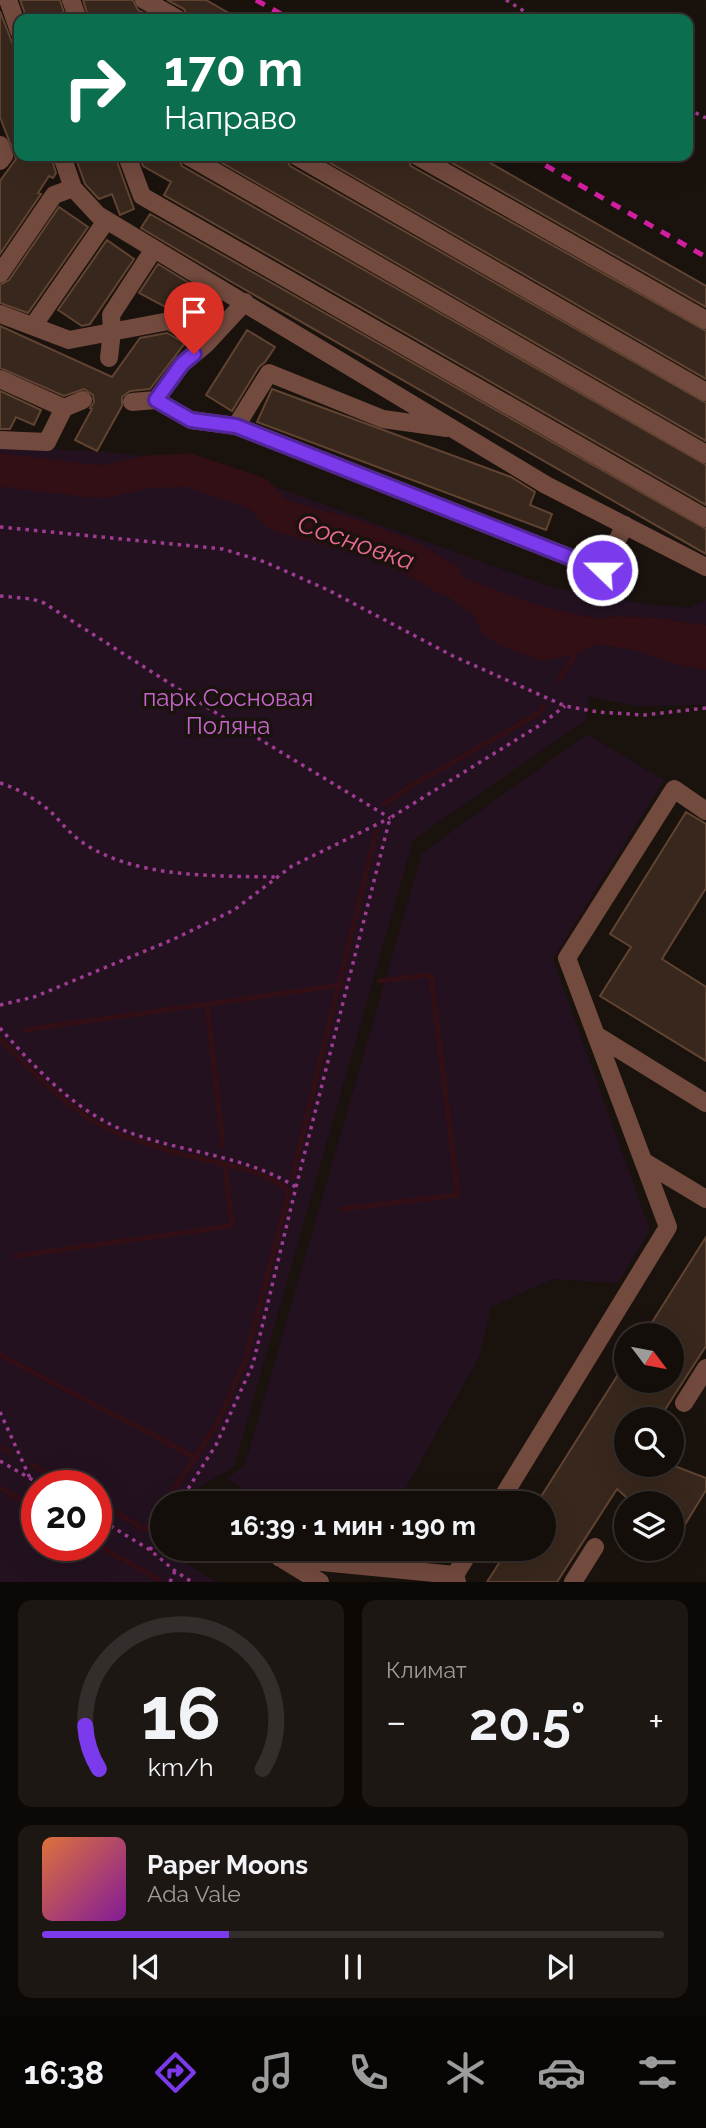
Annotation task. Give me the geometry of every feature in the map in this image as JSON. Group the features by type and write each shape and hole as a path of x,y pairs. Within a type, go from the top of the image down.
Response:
{"lane":[{"path":"8,0 14,17"},
{"path":"144,0 169,14"},
{"path":"0,145 4,156 0,162"},
{"path":"64,161 73,188 98,215 546,485 706,567"},
{"path":"129,161 142,196 706,518"},
{"path":"197,161 706,454"},
{"path":"305,161 706,392"},
{"path":"426,161 706,320"},
{"path":"0,274 54,195 73,188"},
{"path":"33,326 106,220"},
{"path":"109,358 111,315 154,249"},
{"path":"156,400 182,364 207,343 245,302"},
{"path":"0,314 69,340 169,321 207,343"},
{"path":"236,426 269,373 383,419 454,429"},
{"path":"0,379 64,408"},
{"path":"0,440 47,442 64,408 83,400"},
{"path":"132,402 156,400 191,420 236,426 602,570 625,525"},
{"path":"506,1491 668,1227 567,958 674,789 706,811"},
{"path":"596,1035 706,1103"},
{"path":"643,1161 706,1199"},
{"path":"684,1403 706,1368"},
{"path":"573,1582 595,1547"},
{"path":"293,1561 320,1582"},
{"path":"338,1561 456,1578 465,1561"}],"path":[{"path":"506,0 529,14"},
{"path":"0,527 223,549 265,562 328,590 453,656 565,706 598,712 644,715 706,708"},
{"path":"0,596 44,603 213,711 390,818"},
{"path":"0,1005 34,997 174,939 234,909 292,866 390,818 540,725 565,706"},
{"path":"0,783 18,789 49,811 80,842 111,859 202,875 277,877"},
{"path":"187,1491 216,1445 253,1364 390,818"},
{"path":"0,1028 48,1078 80,1105 102,1119 124,1130 261,1168 296,1186"},
{"path":"0,1412 26,1470"},
{"path":"0,1461 21,1473"},
{"path":"112,1527 150,1550"},
{"path":"162,1561 192,1582"},
{"path":"170,1582 175,1572"}],"green space":[{"name":"парк Сосновая Поляна","path":"0,447 96,451 199,462 290,492 554,588 654,605 689,608 706,600 706,625 656,618 619,616 601,619 574,614 594,644 634,650 671,663 706,670 706,705 638,706 589,697 586,720 413,840 234,1467 193,1491 150,1491 150,1561 183,1561 217,1582 0,1582"},
{"path":"587,734 664,780 553,959 650,1230 618,1283 553,1279 491,1307 479,1357 404,1491 247,1491 227,1478 245,1465 422,853"}],"shaded area":[{"path":"406,556 533,604 574,614 600,619 619,616 656,618 706,625 706,670 671,663 634,650 594,644 575,655 542,661 506,648 483,635 473,615 424,579"}],"building":[{"path":"20,0 60,0 64,14 25,14"},
{"path":"83,0 133,0 138,10 146,14 87,14"},
{"path":"167,0 206,0 230,14 186,14 184,9"},
{"path":"0,11 14,48 14,154 0,117"},
{"path":"15,161 52,161 56,173 53,178 49,176 38,193 41,194 0,254 0,181"},
{"path":"77,161 117,161 134,209 120,215 112,194 99,199 85,184"},
{"path":"141,161 180,161 182,166 706,465 706,505 164,195 171,182 143,166"},
{"path":"219,161 288,161 290,166 706,403 706,441"},
{"path":"327,161 408,161 411,166 706,331 706,379"},
{"path":"449,161 487,161 706,286 706,307"},
{"path":"59,207 88,227 28,313 0,303 0,285 9,280"},
{"path":"150,214 706,529 706,554 141,228"},
{"path":"107,240 134,259 90,324 82,326 58,310"},
{"path":"158,264 219,301 203,327 139,293"},
{"path":"0,326 112,377 140,338 167,333 185,343 150,389 130,391 122,397 122,406 97,451 75,440 92,409 93,395 84,389 64,396 0,368"},
{"path":"247,330 275,347 259,367 232,411 206,395"},
{"path":"272,389 511,477 535,492 530,505 552,514 546,530 257,422"},
{"path":"0,391 41,410 34,425 16,417 10,429 0,429"},
{"path":"686,812 706,824 706,888 662,959 706,987 706,1061 600,996 631,947 610,934"},
{"path":"706,1237 706,1346 684,1380 684,1323 652,1323"},
{"path":"614,1381 614,1393 676,1393 667,1407 614,1407 614,1477 684,1477 684,1470 706,1478 706,1490 684,1526 684,1491 617,1489 557,1582 487,1582 500,1561 556,1561 556,1491 545,1491"}],"waterway":[{"name":"Сосновка","path":"0,470 101,482 147,472 188,470 257,493 278,515 364,539 413,559 446,579"},
{"path":"559,680 575,655"},
{"path":"385,804 406,789 539,713 544,706"},
{"path":"292,1178 376,832"},
{"path":"342,1209 458,1195 431,975 379,981"},
{"path":"24,1030 342,985"},
{"path":"207,1004 223,1146"},
{"path":"0,1039 71,1106 104,1127 158,1147 256,1173 289,1191 245,1362 216,1426 173,1491"},
{"path":"15,1256 232,1226 225,1164"},
{"path":"0,1355 196,1458"},
{"path":"0,1447 10,1452"},
{"path":"33,1465 42,1470"},
{"path":"0,1488 21,1500"},
{"path":"112,1510 146,1530 150,1524"},
{"path":"112,1553 159,1580"}],"railway":[{"path":"256,0 281,14"},
{"path":"538,161 706,257"}],"route":[{"path":"194,354 182,364 156,400 191,420 236,426 602,570"}]}
